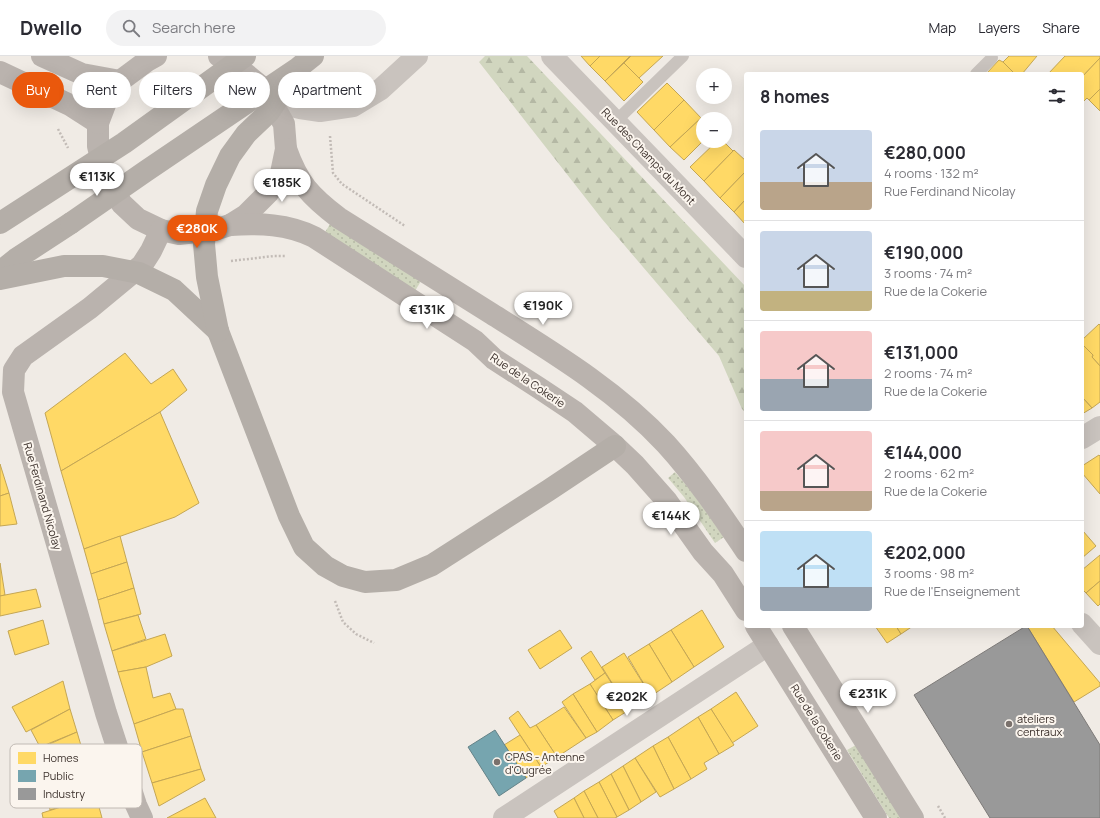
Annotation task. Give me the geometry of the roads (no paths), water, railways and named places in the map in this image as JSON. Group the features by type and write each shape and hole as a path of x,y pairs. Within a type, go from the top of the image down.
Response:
{"highway":[{"path":"0,223 124,143 245,56"},
{"path":"0,272 16,259 71,224 305,62"},
{"path":"305,62 269,112 246,134 230,156 216,184 207,212 204,244 207,277 218,331 289,516 304,547 325,566 343,576 365,582 396,580 432,565 615,446"},
{"path":"0,279 64,266 103,266 139,273 174,290 218,331"}],"main road":[{"path":"42,56 78,72"},
{"path":"131,73 156,56"},
{"path":"219,56 244,72"},
{"path":"0,72 70,105 98,123"},
{"path":"270,101 284,124 286,149 293,169 318,202 339,218 542,346 590,378 629,409 666,444 696,480 719,510 744,548"},
{"path":"104,108 98,123 98,146 106,181 122,204 138,219 161,230 179,234 214,230 230,225 246,215 268,193 281,173 286,149"},
{"name":"Rue de la Cokerie","path":"230,225 247,223 271,224 298,230 314,237 475,341 494,359 574,412 615,446 635,465 666,500 703,552 723,574 744,607"},
{"name":"Rue Ferdinand Nicolay","path":"116,744 13,392 14,370 24,356 90,308 142,264 152,251 161,230"},
{"name":"Rue de la Cokerie","path":"757,628 876,818"},
{"path":"795,628 913,818"},
{"name":"Rue Ferdinand Nicolay","path":"137,808 142,818"}],"street":[{"path":"270,101 320,111 353,106 381,89 417,56"},
{"name":"Rue des Champs du Mont","path":"552,56 744,255"},
{"path":"1084,437 1100,427"},
{"path":"1084,626 1100,644"},
{"path":"504,818 768,645"}],"lane":[{"path":"616,121 683,56"},
{"path":"978,72 992,58"}],"place":[{"name":"ateliers centraux","path":"1009,724"},
{"name":"CPAS - Antenne d'Ougrée","path":"497,762"}]}
